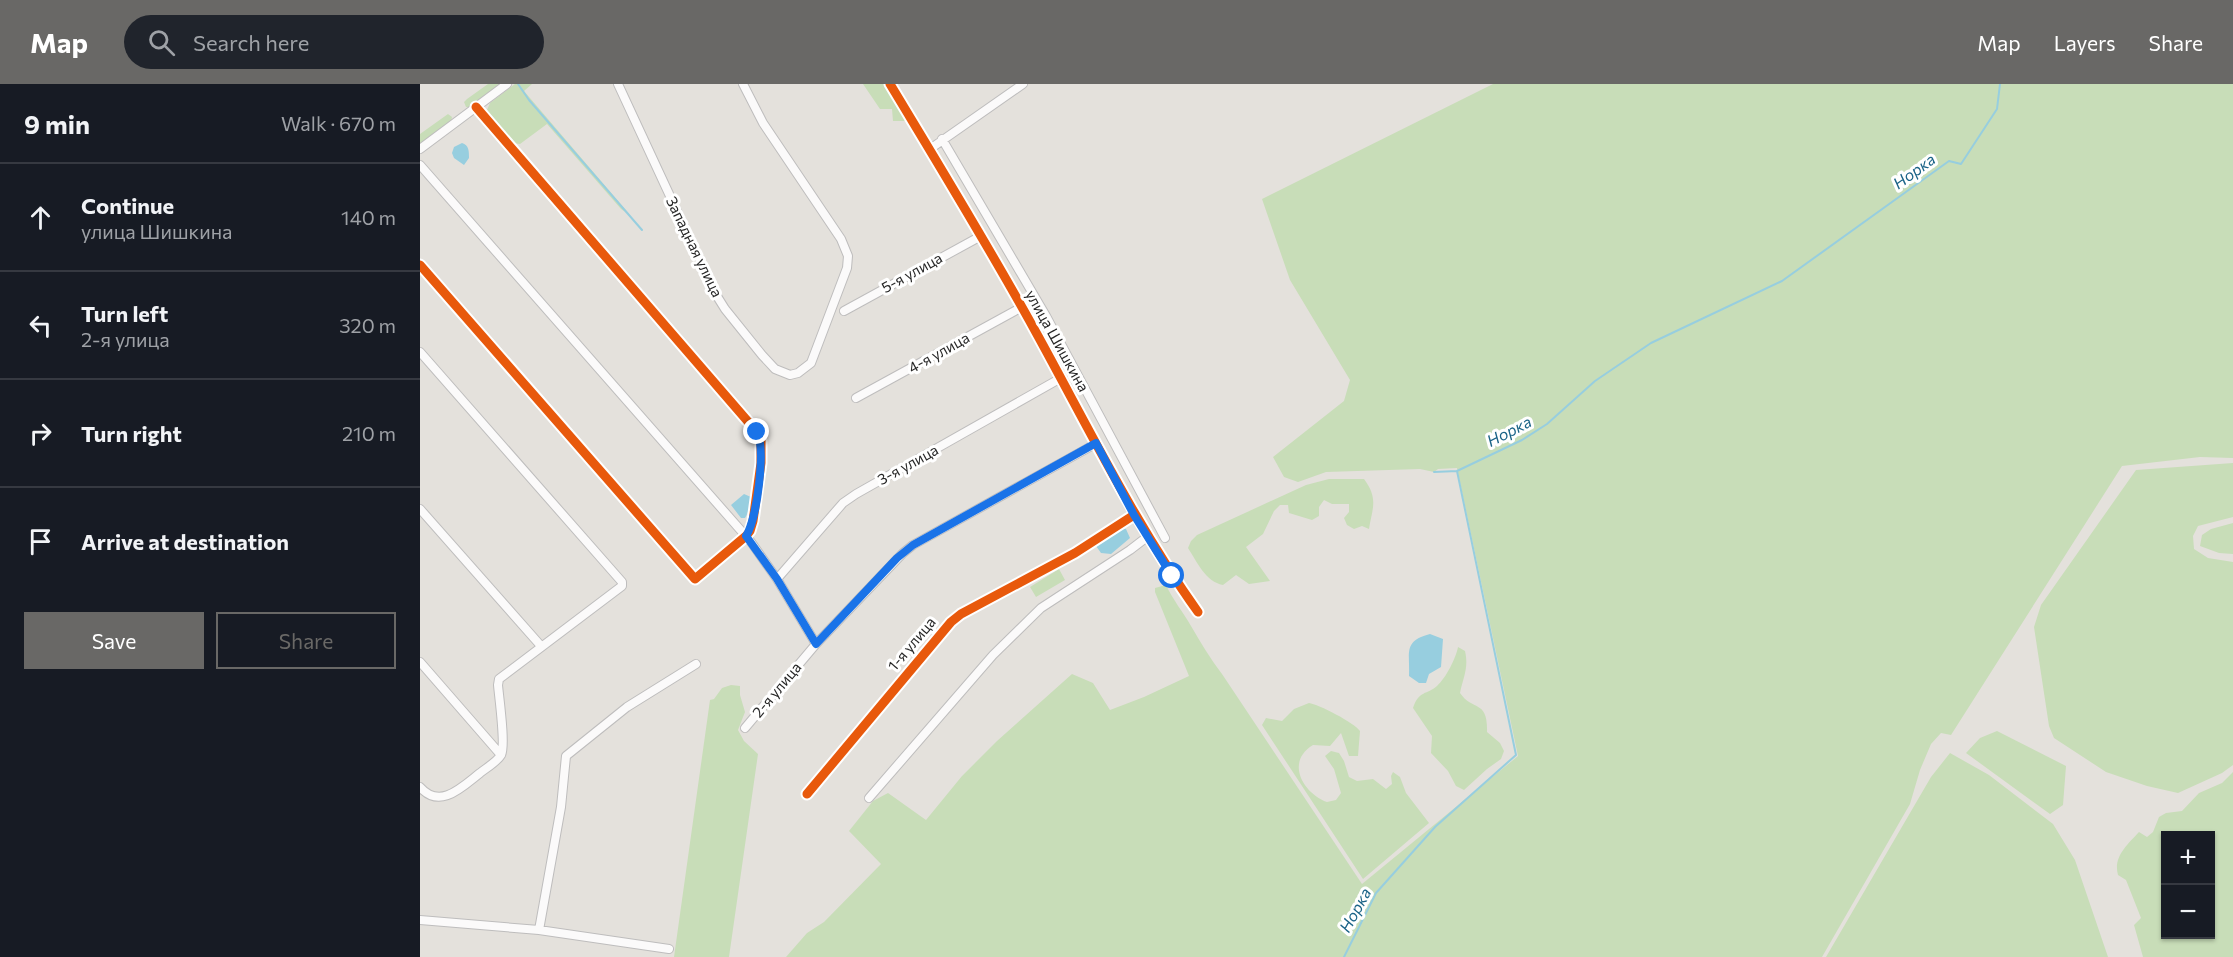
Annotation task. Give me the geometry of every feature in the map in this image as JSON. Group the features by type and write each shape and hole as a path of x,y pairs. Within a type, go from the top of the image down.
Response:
{"street":[{"path":"420,149 507,84"},
{"name":"Западная улица","path":"618,84 715,293 762,355 775,369 790,375 798,373 811,363 847,267 848,256 841,239 763,123 743,84"},
{"name":"улица Шишкина","path":"890,84 1022,308 1134,515 1197,612"},
{"path":"930,149 1023,84"},
{"path":"420,265 695,579 746,536 753,521 761,463 761,441 757,432 476,107"},
{"path":"942,140 1046,316 1165,538"},
{"path":"420,165 746,536 777,579 816,644"},
{"name":"5-я улица","path":"844,311 981,236"},
{"name":"4-я улица","path":"855,398 1022,308"},
{"path":"420,352 622,582 620,589 499,679 503,746 501,755 452,794 433,797 420,787"},
{"name":"3-я улица","path":"777,579 843,504 856,494 1061,378"},
{"name":"2-я улица","path":"745,728 816,644 897,558 913,545 1096,443"},
{"path":"420,508 541,646"},
{"name":"1-я улица","path":"807,794 951,622 961,614 1075,553 1134,515"},
{"path":"869,798 993,656 1030,618 1041,608 1147,537"},
{"path":"420,662 501,755"},
{"path":"539,930 561,807 566,756 627,707 696,663"},
{"path":"420,920 539,930 669,949"}],"green space":[{"path":"488,84 500,84 466,107 464,102"},
{"path":"515,84 532,84 524,91 630,215 621,209 547,124 520,144 512,143 490,118 487,110 490,103"},
{"path":"863,84 886,84 905,113 906,121 893,121 892,109 880,109"},
{"path":"1493,84 2233,84 2233,458 2200,457 2122,466 1951,735 1941,733 1931,744 1910,804 1822,957 786,957 807,933 824,922 881,864 849,831 873,801 888,793 926,820 962,776 997,741 1072,674 1093,683 1110,710 1189,676 1155,588 1166,585 1210,656 1362,884 1518,756 1457,468 1438,469 1434,472 1420,469 1326,472 1298,482 1284,477 1273,457 1344,401 1350,380 1290,280 1262,199"},
{"path":"448,114 452,117 451,121 420,144 420,134"},
{"path":"2233,463 2233,517 2198,526 2193,536 2194,549 2208,558 2233,562 2233,765 2222,773 2178,793 2147,786 2106,772 2054,738 2049,726 2034,627 2041,605 2136,470"},
{"path":"1329,479 1364,479 1373,498 1369,529 1362,526 1354,529 1347,525 1344,518 1349,512 1349,504 1332,504 1324,500 1319,507 1319,516 1312,520 1289,513 1288,505 1280,505 1274,511 1263,534 1246,547 1270,581 1249,584 1236,575 1223,585 1217,583 1203,571 1188,548 1197,535 1306,485"},
{"path":"2233,523 2233,554 2219,553 2200,546 2202,535 2211,529"},
{"path":"1059,569 1065,580 1036,597 1030,587"},
{"path":"1458,647 1465,651 1466,663 1460,693 1482,710 1487,722 1487,732 1500,743 1504,751 1501,759 1464,790 1456,786 1448,771 1431,753 1432,736 1413,708 1418,698 1437,686 1444,678"},
{"path":"731,685 740,686 745,712 738,730 744,741 758,754 729,957 674,957 710,700 714,699 722,688"},
{"path":"1309,703 1336,714 1360,731 1358,756 1349,756 1341,733 1330,746 1313,745 1305,752 1300,760 1300,776 1311,792 1327,802 1336,800 1341,793 1334,769 1325,756 1331,751 1339,753 1349,777 1357,781 1373,779 1386,789 1392,784 1393,772 1400,777 1406,793 1429,823 1363,879 1262,725 1266,718 1282,721 1294,709"},
{"path":"1997,731 2066,766 2063,805 2050,814 1966,753 1980,738"},
{"path":"1950,753 1989,775 2053,824 2075,860 2108,957 1826,957 1931,777"},
{"path":"2233,772 2233,957 2143,957 2134,925 2141,918 2126,880 2118,875 2119,857 2139,832 2147,837 2153,832 2159,817 2166,813 2182,811 2199,793 2222,783"}],"water":[{"path":"462,143 467,147 469,153 469,158 464,165 454,158 452,153 454,147"},
{"path":"744,494 751,497 746,516 741,518 731,505"},
{"path":"1122,528 1126,529 1130,538 1111,554 1101,553 1096,546 1098,543"},
{"path":"1430,634 1443,639 1441,667 1429,674 1426,683 1419,683 1409,676 1410,649 1415,640"}],"waterway":[{"path":"518,84 529,100 642,230"},
{"name":"Норка","path":"1344,957 1376,893 1435,827 1516,755 1457,471 1522,440 1547,424 1595,381 1651,343 1782,281 1949,161 1961,164 1997,109 2000,84"},
{"path":"1434,472 1457,471"}],"cycle path":[{"path":"890,84 1002,272 1134,511 1198,612"},
{"path":"420,265 695,579 746,536 753,521 761,463 761,441 757,432 476,107"},
{"path":"807,794 951,622 961,614 1075,553 1134,515"}],"route":[{"path":"757,432 761,441 761,463 753,521 746,536 777,579 816,644 897,558 913,545 1096,443 1134,515 1172,576"}]}
